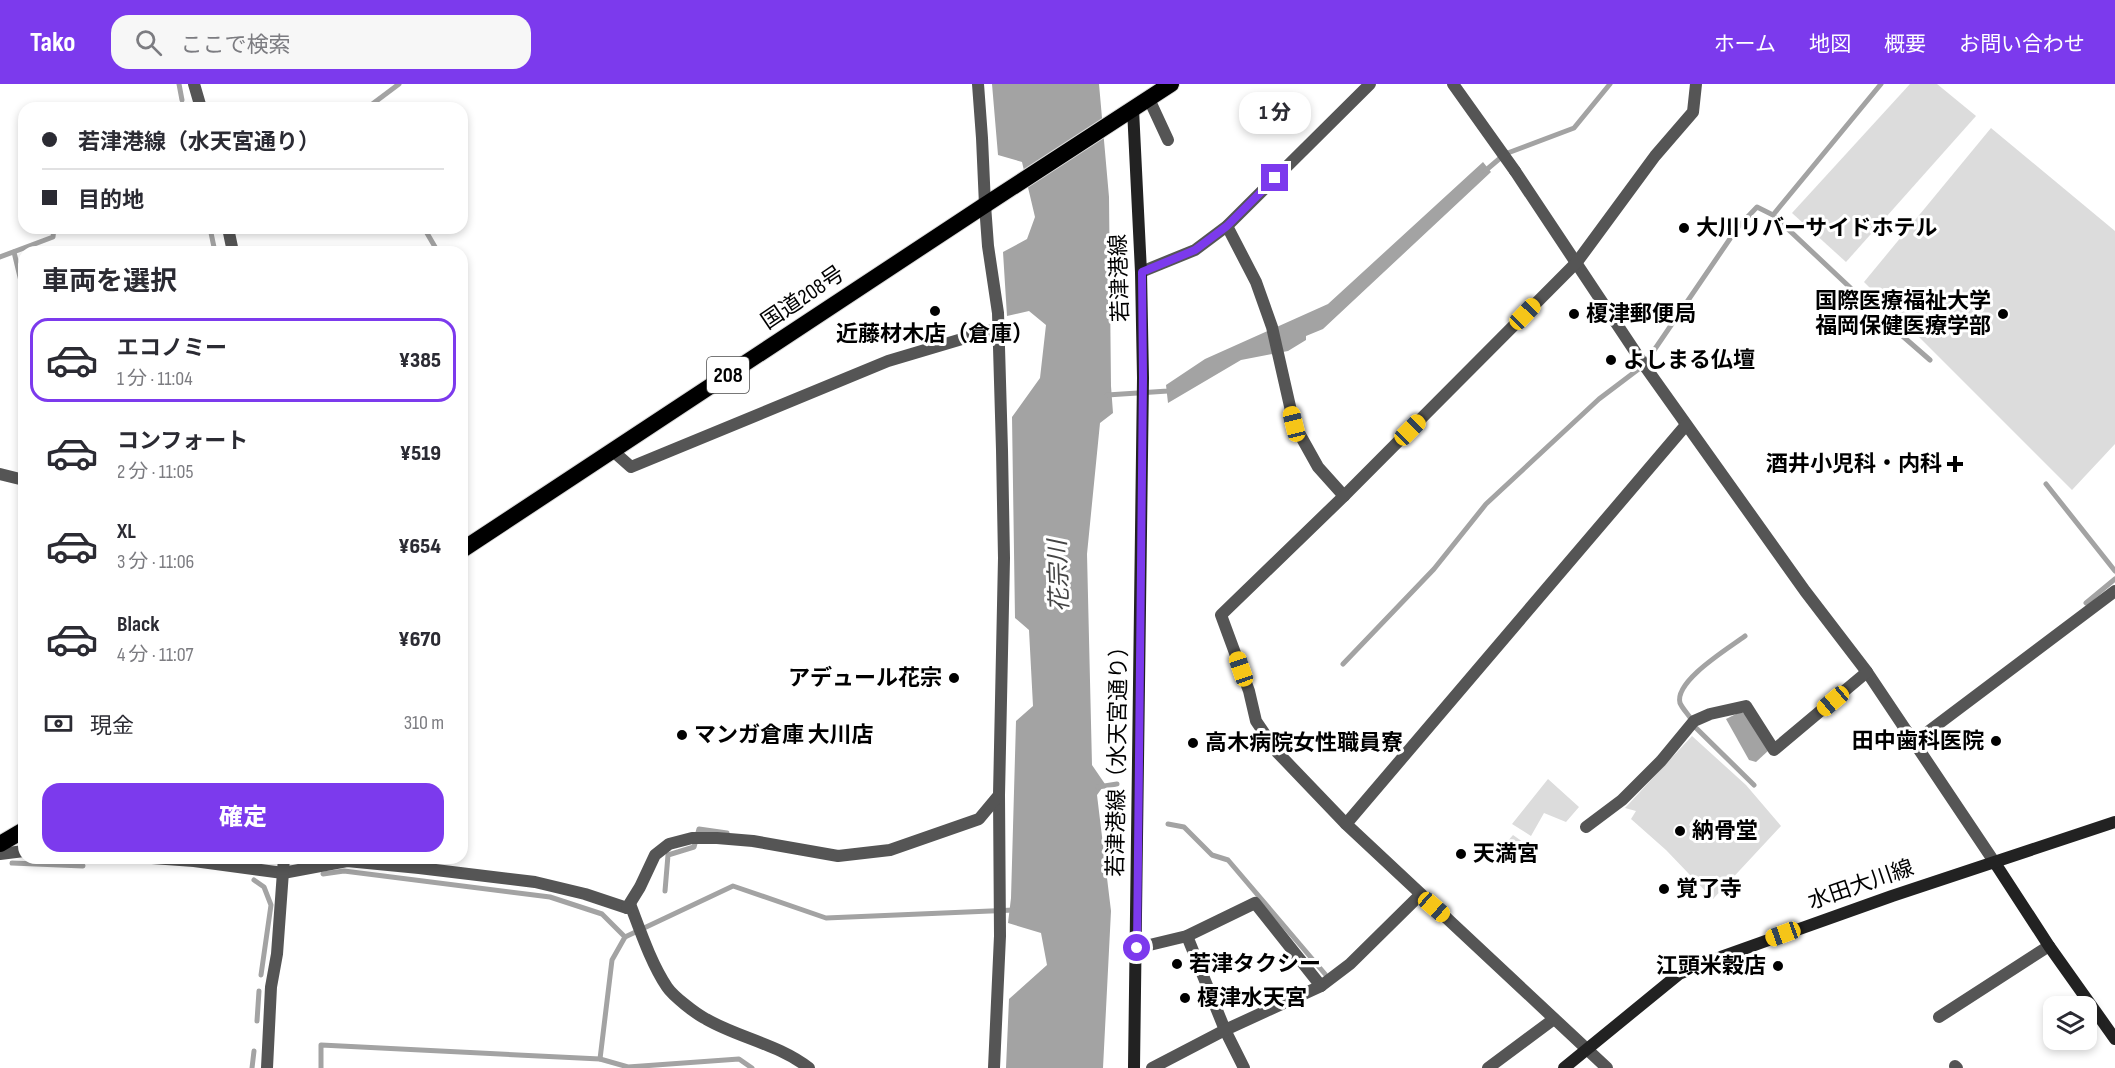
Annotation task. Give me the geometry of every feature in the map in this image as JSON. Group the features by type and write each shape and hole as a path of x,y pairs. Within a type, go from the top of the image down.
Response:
{"highway":[{"name":"国道208号","path":"468,546 1149,99 1166,85"},
{"path":"0,844 18,834"}],"main road":[{"name":"若津港線","path":"1133,109 1142,272 1142,445"},
{"name":"若津港線（水天宮通り）","path":"1136,1068 1142,445"},
{"name":"水田大川線","path":"1564,1068 1679,974 1881,900 2115,822"},
{"path":"1995,863 2049,946 2115,1039"}],"street":[{"path":"194,84 199,102"},
{"path":"978,84 989,202 988,246 999,328 1004,558 999,795 1000,920 994,1068"},
{"path":"1142,272 1195,250 1227,226 1371,84"},
{"path":"1453,84 1515,171 1686,425 1805,591 1867,672 1995,863"},
{"path":"1607,1068 1420,895 1276,752 1256,721 1249,691 1221,615 1344,496 1577,262 1654,156 1693,111 1696,84"},
{"path":"1149,99 1168,140"},
{"path":"1227,226 1256,282 1273,328 1294,424 1318,467 1344,496"},
{"path":"613,451 631,467 888,361 999,328"},
{"path":"1346,824 1686,425"},
{"path":"0,474 18,478"},
{"path":"1929,731 2115,591"},
{"path":"1586,827 1630,792 1661,761 1694,721 1710,714 1746,706 1774,750 1867,672"},
{"path":"628,906 655,855 669,844 693,838 717,838 753,841 838,856 890,850 979,819 999,795"},
{"path":"0,854 18,852"},
{"path":"216,864 283,873 331,864"},
{"path":"267,1068 284,864"},
{"path":"378,864 535,882 628,906 668,988 705,1019 760,1041 798,1059 809,1068"},
{"path":"1152,1068 1225,1030 1321,986 1350,964 1420,895"},
{"path":"1137,948 1187,936 1255,903 1321,986"},
{"path":"1187,936 1225,1030 1244,1068"},
{"path":"1939,1017 2049,946"},
{"path":"1488,1068 1554,1019"}],"shaded area":[{"path":"1910,84 1937,84 1976,116 1846,262 1792,213"},
{"path":"1991,128 2115,231 2115,444 2072,490 1864,282"},
{"path":"1692,736 1746,785 1781,826 1713,899 1666,850 1631,819 1636,811 1625,808"},
{"path":"1548,779 1579,807 1566,822 1544,813 1531,836 1512,824"},
{"path":"1513,835 1523,842 1508,858 1500,850"}],"water":[{"name":"花宗川","path":"992,84 1099,84 1109,197 1113,413 1100,423 1087,554 1092,765 1105,784 1097,795 1111,911 1103,1068 1006,1068 1009,999 1047,965 1041,933 1008,923 1011,898 1016,721 1033,706 1029,630 1015,618 1012,417 1040,378 1046,325 1029,311 1007,316 1003,252 1027,239 1035,217 1022,162 998,155"},
{"path":"1483,162 1491,172 1323,329 1306,336 1306,340 1288,351 1241,360 1168,403 1166,385 1205,359 1328,304"},
{"path":"1740,712 1746,714 1769,750 1756,762 1749,760 1726,719"}],"waterway":[{"path":"179,84 182,100"},
{"path":"375,102 399,84"},
{"path":"1485,171 1505,154 1574,128 1610,84"},
{"path":"1881,84 1773,215 1930,360"},
{"path":"1343,664 1434,569 1486,504 1599,399 1644,365 1738,227 1757,207 1773,215"},
{"path":"29,246 53,237 53,234"},
{"path":"211,234 214,246"},
{"path":"428,234 434,246"},
{"path":"0,257 18,250"},
{"path":"14,252 18,269"},
{"path":"1107,395 1168,391 1172,388"},
{"path":"2046,484 2115,571"},
{"path":"2086,603 2115,579"},
{"path":"1691,719 1680,703 1680,694 1685,685 1704,666 1745,636"},
{"path":"1693,725 1754,785"},
{"path":"1098,787 1117,784"},
{"path":"1168,824 1184,827 1212,855 1228,860 1325,974"},
{"path":"665,891 668,855 694,847 699,829 727,833"},
{"path":"12,863 18,863"},
{"path":"36,864 83,866"},
{"path":"323,874 344,871 550,897 602,914 625,937"},
{"path":"254,880 264,887 271,905 261,975"},
{"path":"600,1059 612,960 625,937 733,886 826,918 1014,910"},
{"path":"257,1021 259,991"},
{"path":"321,1068 321,1045 600,1059 628,1067 739,1059 752,1068"},
{"path":"252,1068 254,1051"}],"place":[{"name":"大川リバーサイドホテル","path":"1684,228"},
{"name":"近藤材木店（倉庫）","path":"935,311"},
{"name":"榎津郵便局","path":"1574,314"},
{"name":"国際医療福祉大学 福岡保健医療学部","path":"2003,314"},
{"name":"よしまる仏壇","path":"1611,360"},
{"name":"酒井小児科・内科","path":"1955,464"},
{"name":"アデュール花宗","path":"954,678"},
{"name":"マンガ倉庫 大川店","path":"682,735"},
{"name":"田中歯科医院","path":"1996,741"},
{"name":"高木病院女性職員寮","path":"1193,743"},
{"name":"納骨堂","path":"1680,831"},
{"name":"天満宮","path":"1461,854"},
{"name":"覚了寺","path":"1664,889"},
{"name":"若津タクシー","path":"1177,964"},
{"name":"江頭米穀店","path":"1778,966"},
{"name":"榎津水天宮","path":"1185,998"}],"route":[{"path":"1137,948 1142,272 1195,250 1227,226 1275,178"}]}
